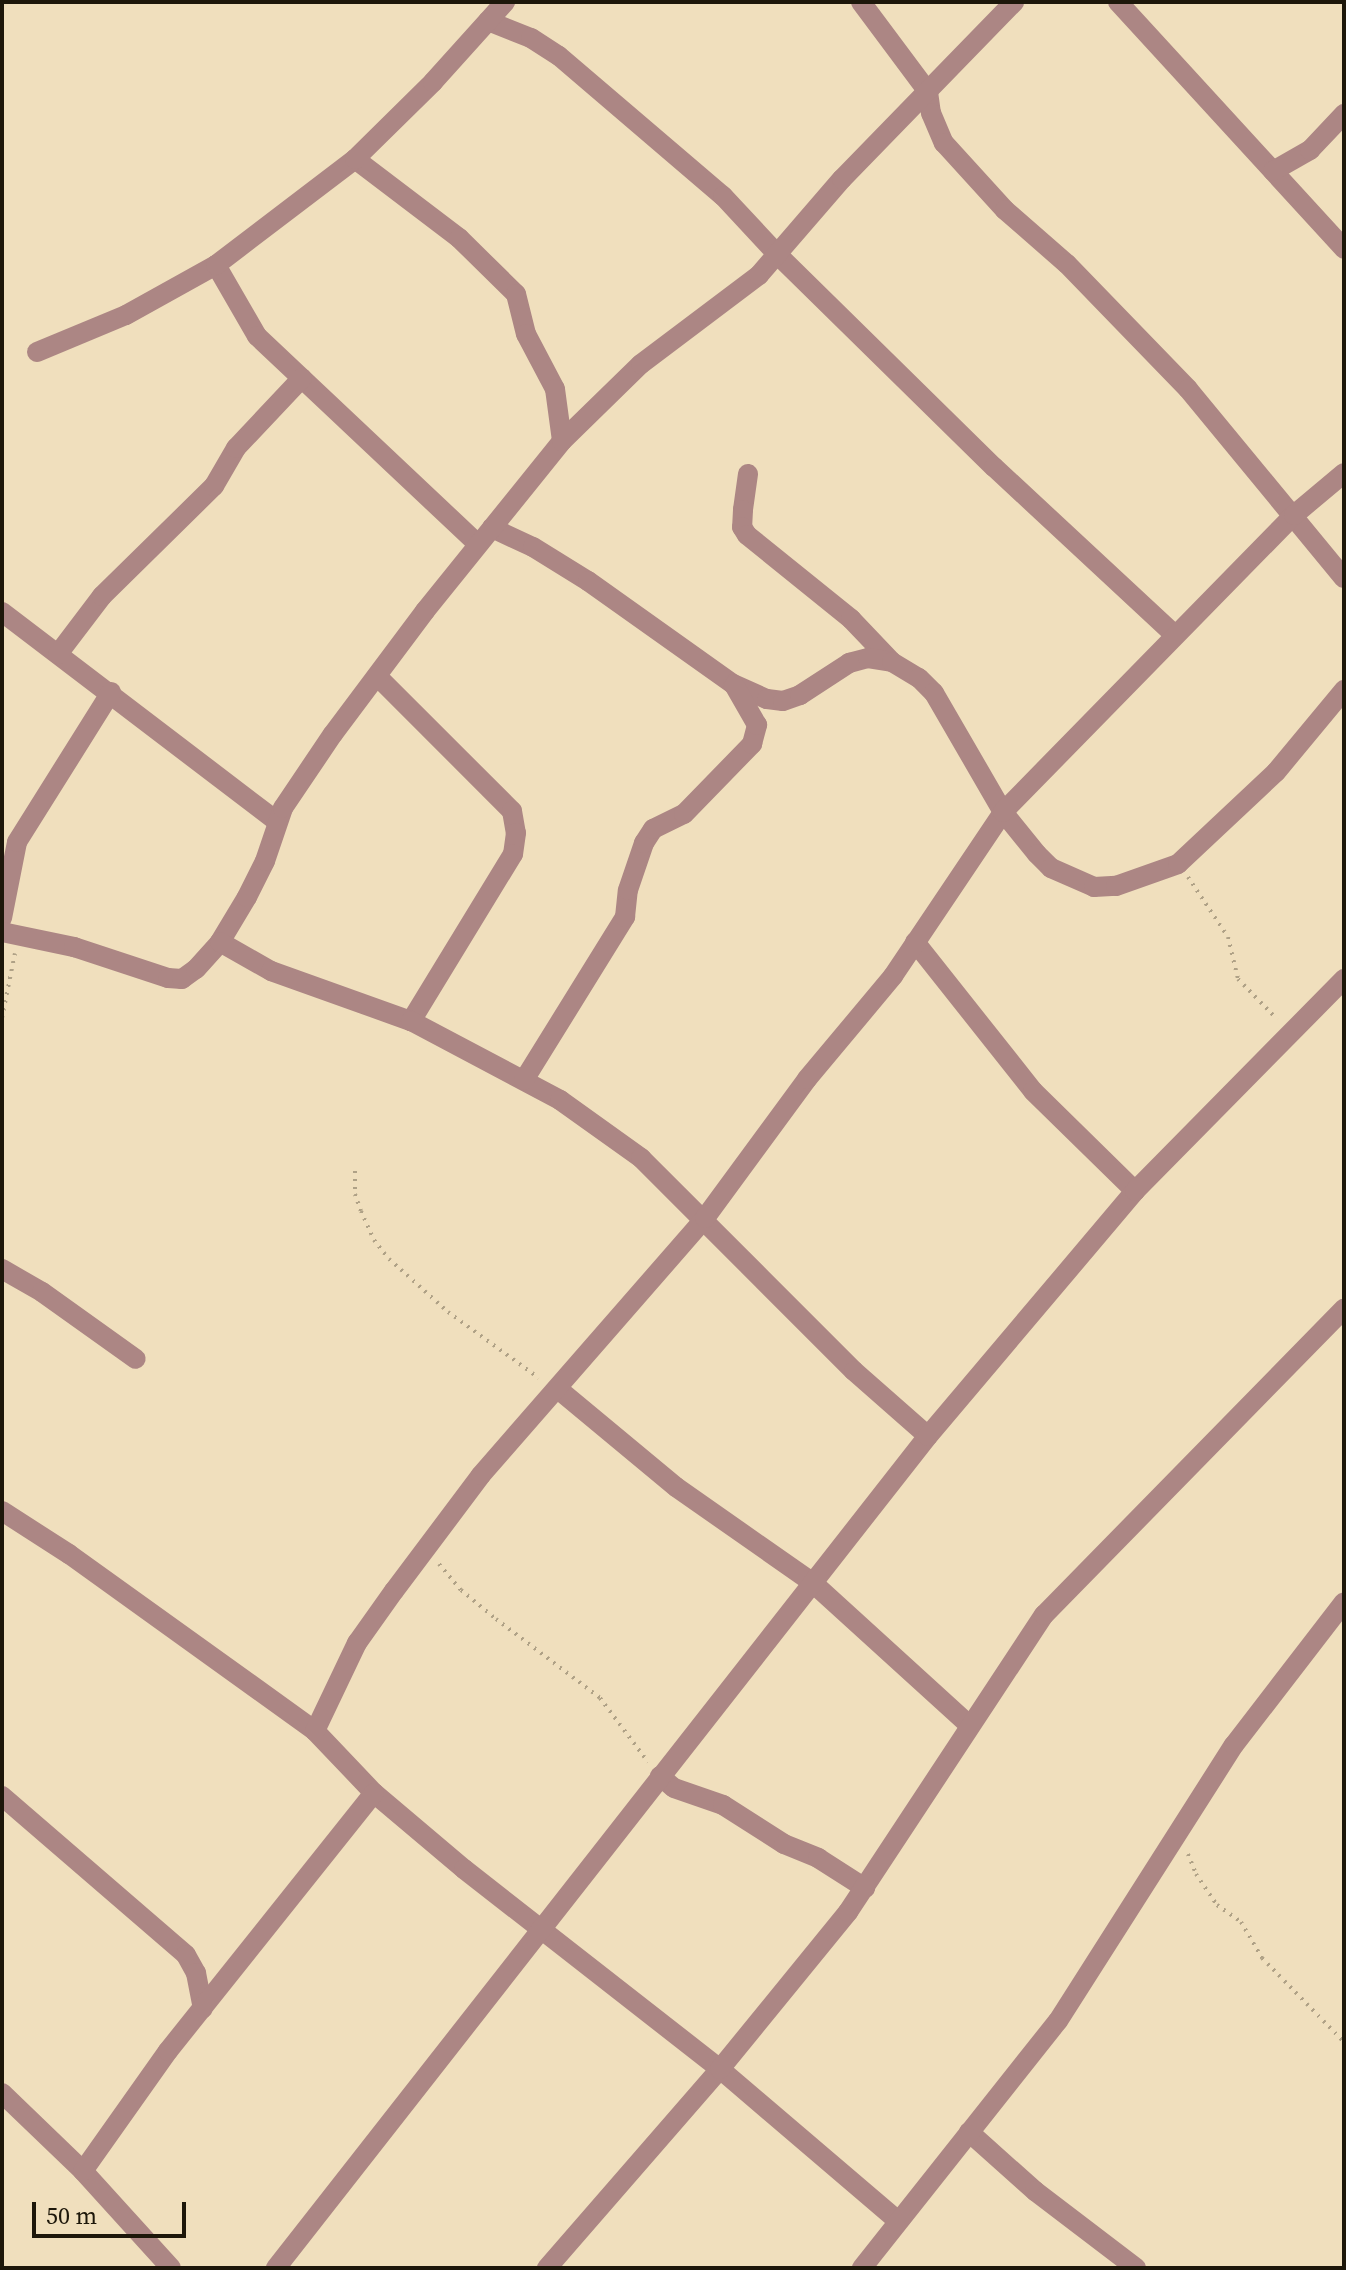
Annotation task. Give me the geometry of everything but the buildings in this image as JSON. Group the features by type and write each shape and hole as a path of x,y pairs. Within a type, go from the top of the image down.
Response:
{"street":[{"path":"37,352 126,315 216,265 355,159 433,82 505,2"},
{"path":"861,2 928,92 931,113 944,143 1005,210 1067,264 1188,389 1344,578"},
{"path":"10,933 74,947 168,978 182,979 196,969 220,942 265,861 276,821 377,676 562,441 641,364 747,286 778,255 842,179 1014,2"},
{"path":"1118,2 1344,249"},
{"path":"488,21 531,38 559,56 723,196 778,255 994,467 1175,635"},
{"path":"1273,171 1310,150 1344,114"},
{"path":"355,159 459,238 516,294 526,334 555,389 562,441"},
{"path":"216,265 257,336 485,536 533,547 588,581 733,684 767,699 783,701 812,690 849,663 868,658 892,662"},
{"path":"58,654 102,596 214,486 236,448 302,378"},
{"path":"315,1731 357,1643 481,1475 705,1218 807,1079 893,976 1003,812 1294,515 1344,473"},
{"path":"748,474 742,527 747,535 851,619 892,662 919,678 934,693 1003,812 1051,868 1094,887 1124,884 1178,864 1276,772 1344,690"},
{"path":"2,612 111,692 276,821"},
{"path":"377,676 512,811 516,833 513,854 411,1021"},
{"path":"524,1080 625,917 634,864 653,829 684,814 752,744 757,725 733,684"},
{"path":"2,918 17,842 111,692"},
{"path":"220,942 271,971 411,1021 560,1100 641,1158 705,1218 854,1371 928,1436"},
{"path":"915,942 1033,1091 1135,1191"},
{"path":"276,2268 928,1436 1135,1191 1344,979"},
{"path":"2,1269 42,1292 136,1359"},
{"path":"547,2268 720,2069 865,1888 1017,1653 1065,1590 1344,1309"},
{"path":"558,1389 676,1487 813,1583 970,1726"},
{"path":"2,1511 69,1554 315,1731 374,1793 464,1869 544,1928 720,2069 898,2221"},
{"path":"862,2268 1058,2021 1234,1745 1344,1602"},
{"path":"660,1776 674,1788 723,1805 784,1844 818,1858 865,1888"},
{"path":"83,2171 203,2008 374,1793"},
{"path":"2,1796 186,1955 196,1973 203,2008"},
{"path":"2,2093 83,2171 171,2268"},
{"path":"969,2132 1035,2191 1136,2268"}],"path":[{"path":"1178,864 1224,930 1238,979 1274,1015 1287,1035"},
{"path":"2,1018 10,933"},
{"path":"355,1171 355,1194 361,1211 374,1240 389,1259 417,1287 493,1348 558,1389"},
{"path":"426,1549 461,1590 600,1698 660,1776"},
{"path":"1183,1829 1196,1874 1217,1905 1241,1922 1262,1958 1344,2042"}]}
